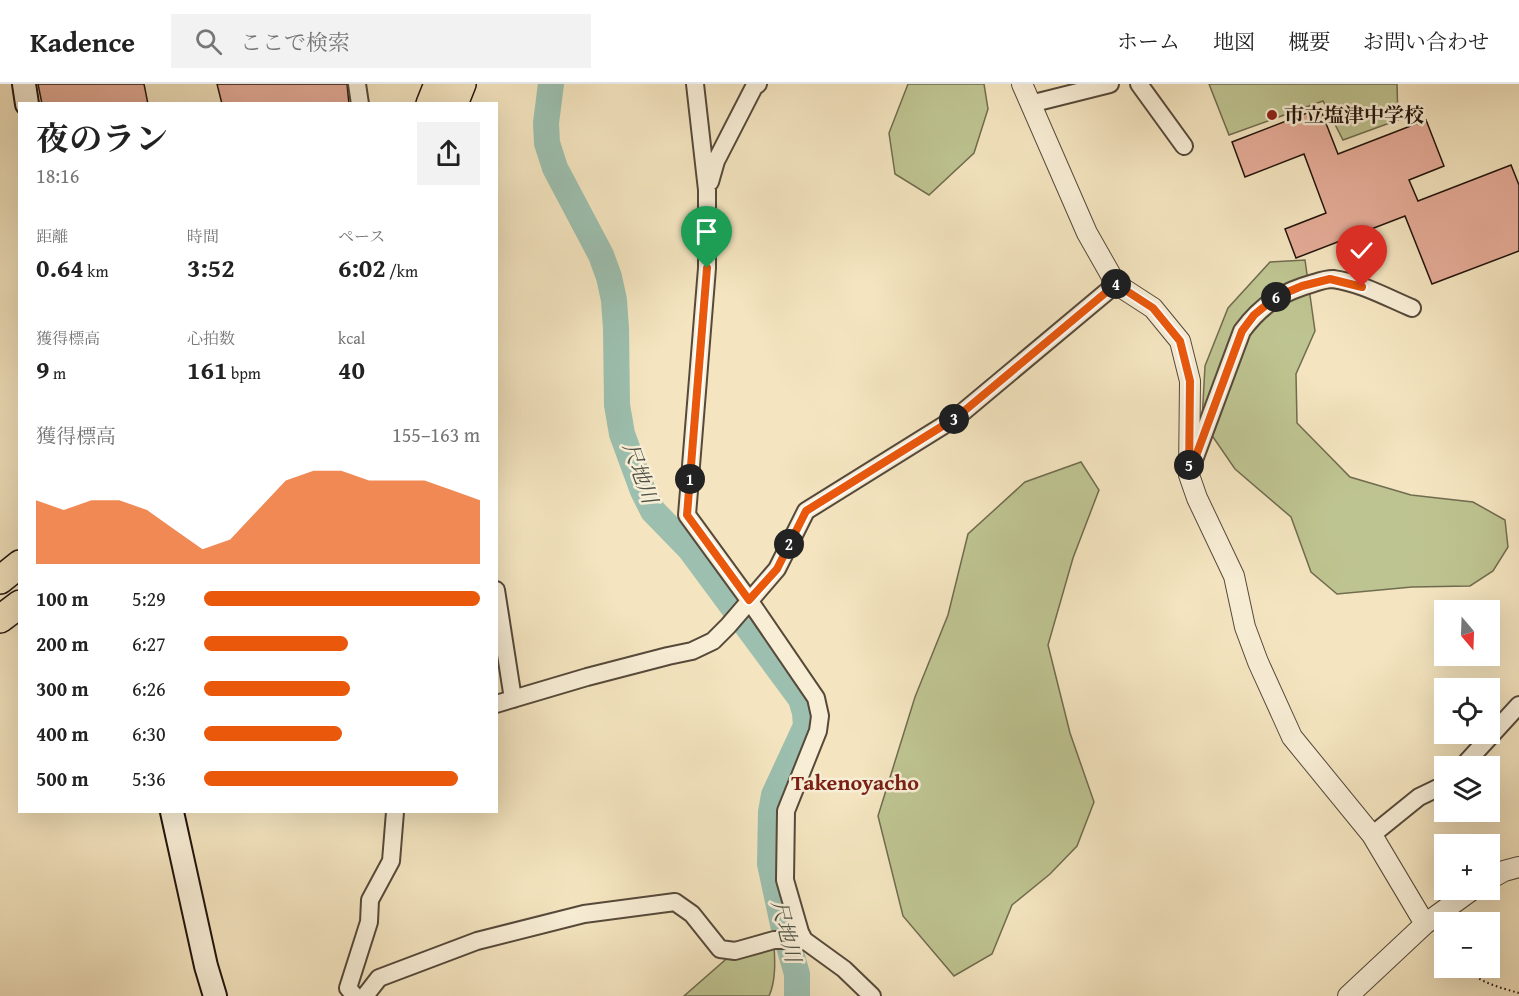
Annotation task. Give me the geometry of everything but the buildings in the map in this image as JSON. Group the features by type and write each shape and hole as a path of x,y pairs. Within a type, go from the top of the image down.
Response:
{"highway":[{"path":"430,102 438,84"},
{"path":"455,102 462,84"},
{"path":"0,580 18,566"},
{"path":"0,599 18,586"},
{"path":"0,619 18,606"}],"main road":[{"path":"24,84 27,102"},
{"path":"172,813 206,966 215,996"}],"street":[{"path":"357,84 360,102"},
{"path":"695,84 707,190 707,268 687,515 816,698 820,716 818,731 786,811 785,880 802,940"},
{"path":"707,190 716,161 754,87 758,84"},
{"path":"1022,84 1087,233 1116,284 1153,308 1180,341 1190,381 1189,475 1197,498 1234,576 1245,627 1292,737 1372,835 1425,924"},
{"path":"1030,104 1110,84"},
{"path":"1139,84 1184,147"},
{"path":"1189,475 1242,331 1254,315 1276,297 1302,286 1330,279 1362,287 1412,308"},
{"path":"498,703 587,676 692,651 713,641 777,569 806,511 957,417 1116,284"},
{"path":"498,603 513,699"},
{"path":"1472,756 1519,705"},
{"path":"1372,835 1419,797 1434,789"},
{"path":"355,996 348,988 369,922 370,900 391,861 394,813"},
{"path":"1500,873 1519,867"},
{"path":"1356,993 1425,924 1458,900"},
{"path":"365,996 379,978 477,941 584,915 675,902 692,914 720,949 735,951 774,940 802,940 844,969 872,996"}],"path":[{"path":"1480,978 1495,986 1519,993"}],"green space":[{"path":"908,84 984,84 988,109 974,153 929,195 895,174 889,133"},
{"path":"1209,84 1397,84 1398,120 1343,140 1323,101 1229,135"},
{"path":"1305,260 1315,331 1296,374 1297,423 1350,477 1411,495 1473,502 1505,520 1508,547 1493,571 1470,586 1412,587 1337,594 1311,572 1291,517 1235,469 1202,421 1205,366 1228,308 1270,262"},
{"path":"1081,462 1099,490 1073,558 1048,645 1070,733 1094,802 1077,846 1050,874 1012,905 992,954 954,976 903,916 878,816 915,697 948,615 968,534 1025,482"},
{"path":"774,944 774,977 769,996 684,996 732,954"}],"waterway":[{"name":"尺地川","path":"551,84 546,123 547,143 555,168 601,255 609,277 614,300 616,329 617,405 622,434 643,491 653,511 690,549 801,699 805,713 806,726 774,795 771,812 770,864 784,929 797,974 797,996"}],"place":[{"name":"市立塩津中学校","path":"1272,115"}],"district":[{"name":"Takenoyacho","path":"855,782"}],"route":[{"path":"707,268 687,515 749,600 777,569 806,511 957,417 1116,284 1153,308 1180,341 1190,381 1189,475 1242,331 1254,315 1276,297 1302,286 1330,279 1362,287"}]}
